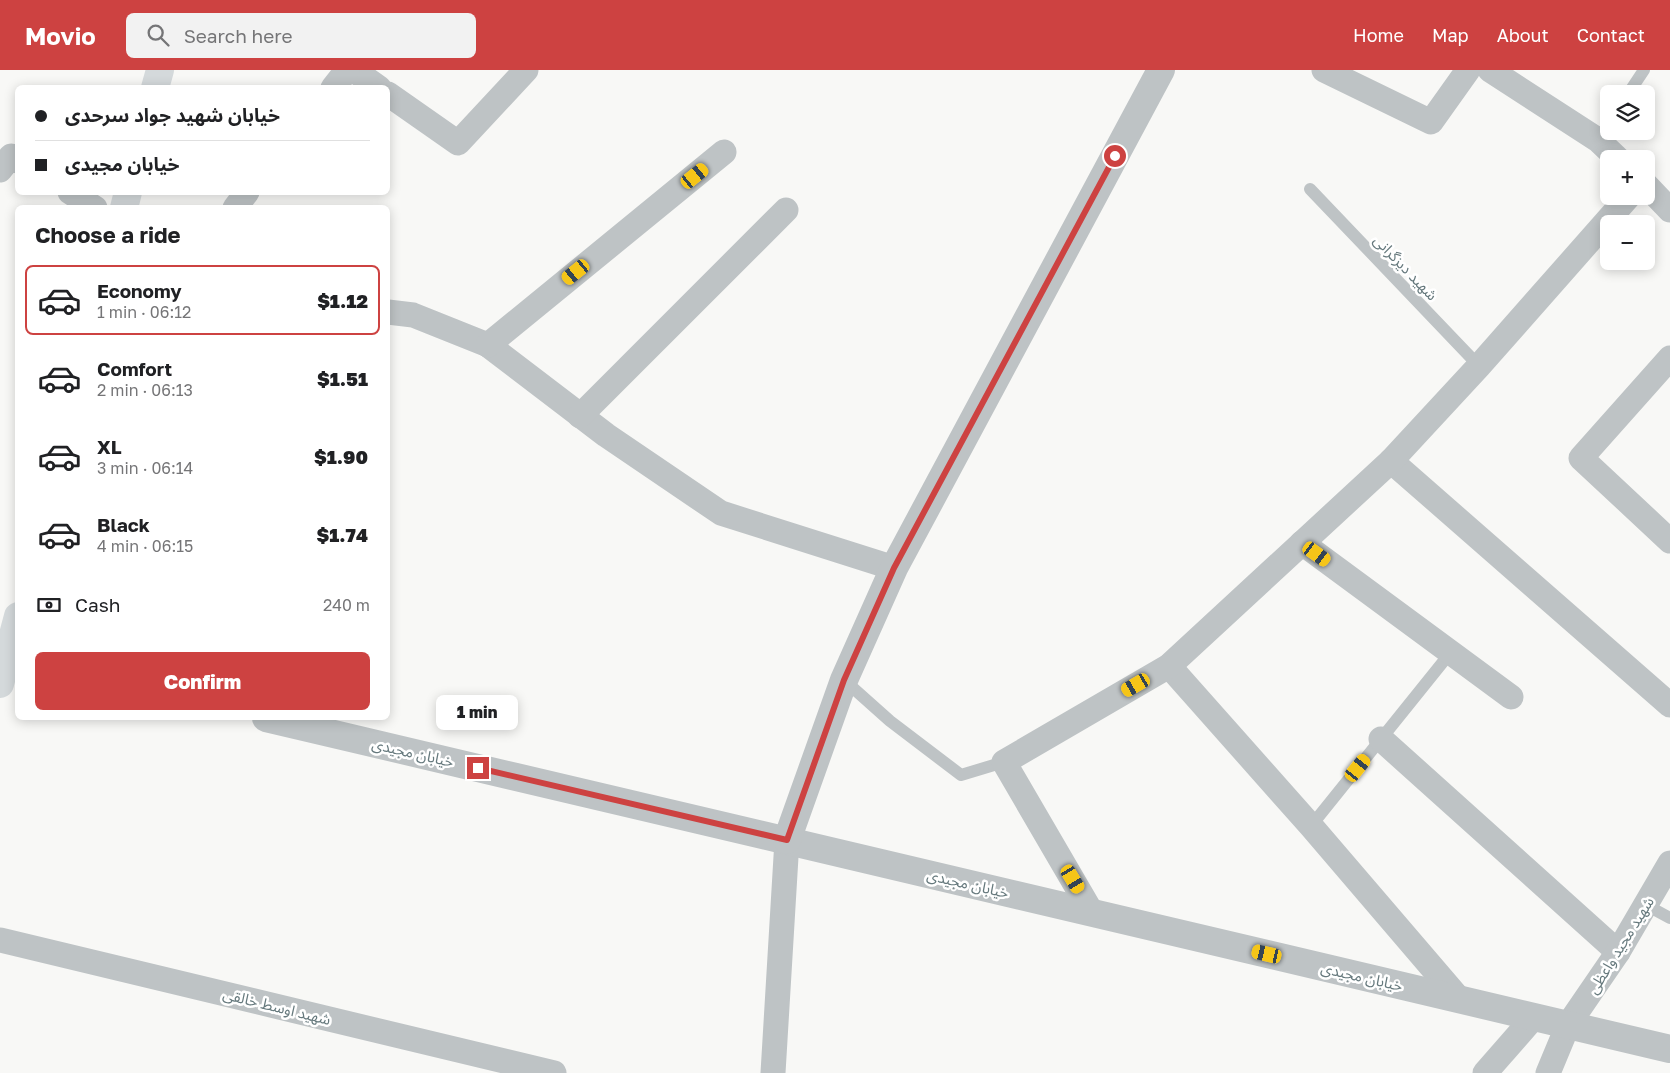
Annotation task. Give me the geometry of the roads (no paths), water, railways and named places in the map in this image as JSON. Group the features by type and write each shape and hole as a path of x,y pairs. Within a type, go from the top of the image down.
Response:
{"main road":[{"path":"156,85 160,70"},
{"path":"0,684 15,628"}],"street":[{"path":"336,85 348,70"},
{"path":"354,70 374,85"},
{"path":"390,95 458,143 526,70"},
{"path":"774,1073 787,840 844,680 894,568 1161,70"},
{"path":"1324,70 1431,122 1468,70"},
{"path":"1490,70 1514,77 1600,130"},
{"path":"488,345 724,152"},
{"path":"0,170 11,156 15,158"},
{"path":"1655,194 1670,208"},
{"path":"75,195 90,205"},
{"path":"1092,913 1004,762 1169,666 1391,461 1479,366 1621,205"},
{"path":"580,416 786,210"},
{"path":"390,312 413,315 488,345 606,436 721,513 894,568"},
{"path":"1670,358 1582,458 1670,541"},
{"path":"1391,461 1670,705"},
{"path":"1302,543 1511,697"},
{"path":"1169,666 1311,826 1460,1000"},
{"name":"خیابان مجیدی","path":"275,720 1670,1049"},
{"path":"1381,740 1618,952"},
{"name":"شهید مجید واعظی","path":"1548,1073 1568,1025 1618,952 1670,863"},
{"name":"شهید اوسط خالقی","path":"0,940 554,1073"},
{"path":"1485,1073 1534,1017"}],"lane":[{"path":"1634,85 1644,70"},
{"name":"شهید دیزگرانی","path":"1310,189 1479,366"},
{"path":"1311,826 1451,652"},
{"path":"844,680 890,720 961,775 1004,762"},
{"path":"1646,905 1670,918"}]}
